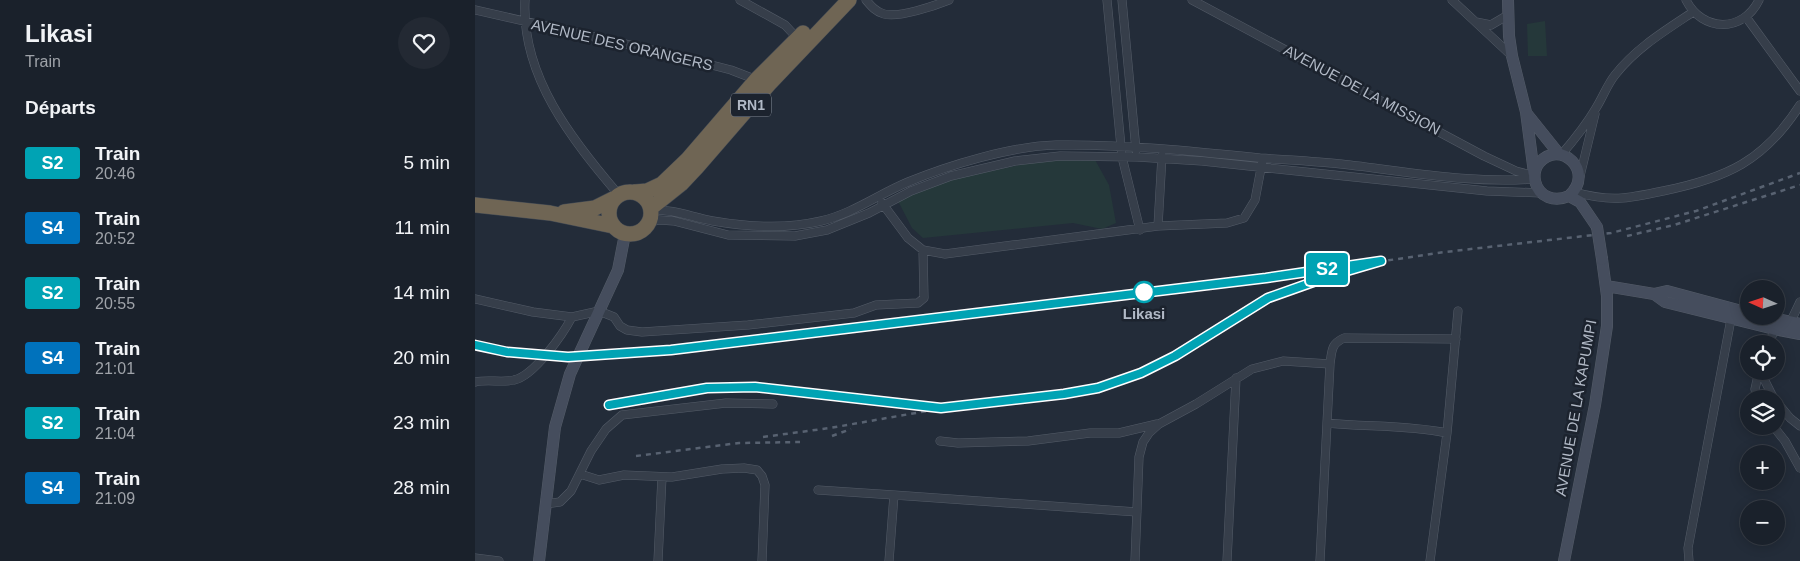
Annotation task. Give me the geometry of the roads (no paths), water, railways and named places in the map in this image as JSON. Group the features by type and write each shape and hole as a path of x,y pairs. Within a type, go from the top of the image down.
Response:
{"highway":[{"name":"RN1","path":"802,42 835,0"},
{"name":"RN1","path":"635,192 647,191 662,184 802,42 849,0"},
{"name":"RN1","path":"650,213 697,167 762,83"},
{"path":"475,205 550,214 619,230 639,232 650,213 647,199 635,192 626,192 595,208 550,214"},
{"path":"616,197 609,213 619,230"}],"main road":[{"path":"1508,0 1512,56 1526,112 1536,186 1541,193 1551,199 1557,199 1573,191 1578,170 1569,158 1560,154 1526,112"},
{"path":"1534,177 1537,166 1542,160 1550,155 1560,154"},
{"name":"AVENUE DE LA KAPUMPI","path":"1564,561 1607,326 1607,286 1597,227 1573,191"},
{"path":"539,561 555,427 570,374 618,270 619,230"},
{"path":"1607,286 1654,294 1667,291 1740,311"},
{"path":"1654,294 1665,302 1740,320"},
{"path":"1793,326 1800,334"}],"street":[{"path":"525,0 525,22 535,69 547,96 575,141 616,197"},
{"path":"740,0 785,25 802,42"},
{"path":"866,0 873,9 885,14 933,7 949,0"},
{"path":"1107,0 1121,157 1140,230"},
{"path":"1122,0 1137,157"},
{"name":"AVENUE DE LA MISSION","path":"1192,0 1485,156 1534,177"},
{"path":"1452,0 1472,21 1512,56"},
{"path":"1686,0 1693,12 1705,20 1719,25 1733,24 1746,17 1755,8 1759,0"},
{"name":"AVENUE DES ORANGERS","path":"475,10 669,54 731,70 762,83"},
{"path":"1693,12 1647,43 1616,73 1607,85 1597,107 1573,191 1596,198 1624,199 1680,188 1730,172 1749,160 1776,138 1800,105"},
{"path":"1472,21 1491,25 1508,15"},
{"path":"1746,17 1800,91"},
{"path":"1560,154 1576,137 1597,107"},
{"path":"650,213 671,210 711,220 749,225 802,224 824,220 865,204 907,182 948,167 976,159 1039,146 1054,145 1136,146 1323,162 1466,178 1512,180 1534,177"},
{"path":"1158,226 1162,149"},
{"path":"650,213 665,220 727,234 795,236 827,230 869,213 911,191 951,176 1015,161 1060,156 1137,157 1202,161 1487,191 1541,193"},
{"path":"879,197 908,238 923,250 945,254 1140,230 1158,226 1227,223 1244,218 1255,200 1262,158"},
{"path":"976,159 978,169"},
{"path":"708,230 711,220"},
{"path":"475,299 533,312 572,317 599,310 614,317 619,326 627,330 642,332 758,324 854,313 876,305 918,302 924,298 923,250"},
{"path":"1793,326 1800,302"},
{"path":"1430,561 1447,433 1458,311"},
{"path":"475,382 516,380 535,367 545,356 565,330 572,317"},
{"path":"1689,561 1689,548 1731,319"},
{"path":"1320,561 1330,364 1332,349 1336,342 1344,338 1456,339"},
{"path":"1135,561 1139,457 1143,442 1149,433 1159,424 1253,369 1283,361 1330,364"},
{"path":"1227,561 1236,378"},
{"path":"545,504 560,502 571,491 591,451 606,429 622,416 726,403 773,404"},
{"path":"1785,412 1800,426"},
{"path":"1327,423 1428,429 1447,433"},
{"path":"940,441 958,444 1028,441 1091,433 1119,432 1159,424"},
{"path":"1780,435 1800,468"},
{"path":"580,474 599,480 624,475 643,474 662,477 683,476 722,469 744,468 757,470 762,476 765,485 762,561"},
{"path":"658,561 662,477"},
{"path":"818,490 1137,512"},
{"path":"889,561 893,495"},
{"path":"475,558 499,561"}],"railway":[{"path":"475,345 507,352 568,357 670,350 1175,289 1445,252 1611,233 1696,211 1800,173"},
{"path":"1627,236 1674,225 1800,185"},
{"path":"609,405 707,388 755,387 941,408 1064,394 1098,388 1141,373 1175,356 1268,298 1340,273"},
{"path":"763,437 830,428 927,411"},
{"path":"832,436 851,429"},
{"path":"636,456 739,443 800,442"}],"train":[{"name":"S2","path":"475,345 507,352 568,357 671,350 1266,278 1381,261 1330,276 1268,298 1175,356 1141,373 1098,388 1064,394 941,408 755,387 707,388 609,405"}],"place":[{"name":"Likasi","path":"1144,292"}]}
